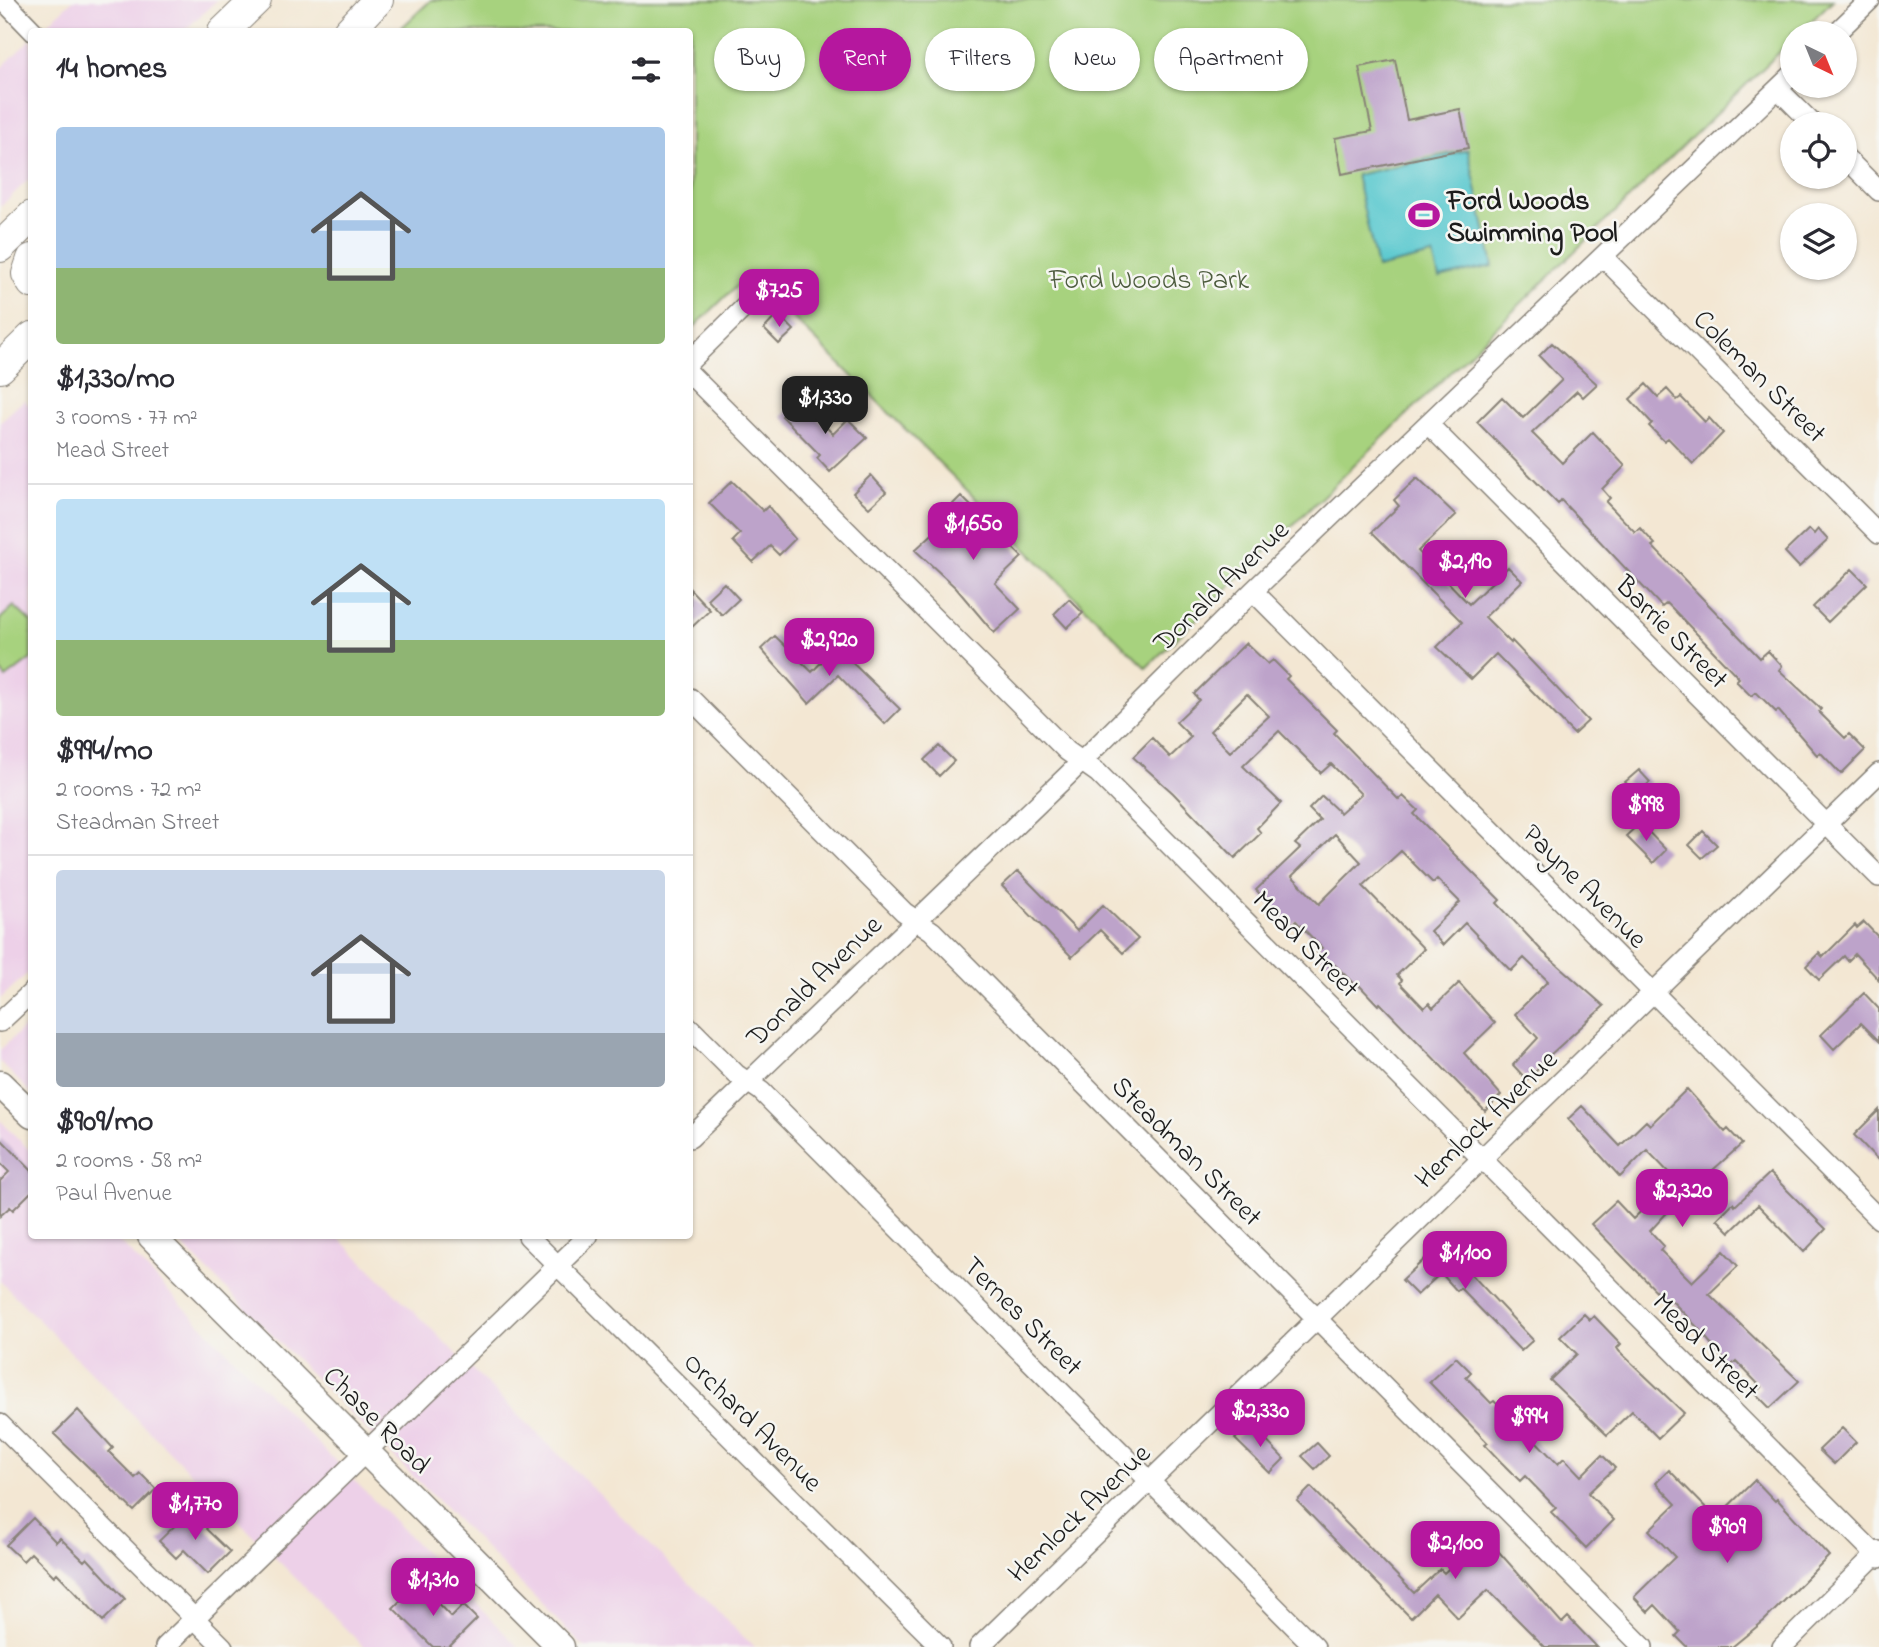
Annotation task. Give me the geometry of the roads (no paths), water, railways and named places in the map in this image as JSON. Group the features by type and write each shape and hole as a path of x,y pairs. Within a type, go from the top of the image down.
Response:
{"main road":[{"path":"227,28 256,0"},
{"path":"337,28 358,0"},
{"path":"352,28 379,0"},
{"path":"0,247 28,220"},
{"path":"0,368 28,341"}],"street":[{"path":"3,0 30,28"},
{"path":"1848,21 1870,0"},
{"name":"Donald Avenue","path":"693,1135 1082,761 1253,591 1780,87"},
{"path":"1857,169 1879,191"},
{"name":"Coleman Street","path":"1603,257 1879,534"},
{"path":"693,358 762,290"},
{"name":"Mead Street","path":"693,377 1067,751 1098,773 1878,1554"},
{"name":"Barrie Street","path":"1428,424 1879,877"},
{"name":"Payne Avenue","path":"1253,591 1879,1219"},
{"name":"Steadman Street","path":"693,701 904,912 932,931 1643,1647"},
{"name":"Hemlock Avenue","path":"979,1647 1879,773"},
{"path":"0,1022 28,996"},
{"name":"Ternes Street","path":"693,1031 736,1074 761,1091 1315,1647"},
{"path":"0,1084 28,1111"},
{"name":"Chase Road","path":"154,1239 561,1647"},
{"name":"Orchard Avenue","path":"531,1239 941,1647"},
{"path":"165,1647 585,1239"},
{"path":"0,1424 223,1647"},
{"path":"1782,1647 1878,1554"}],"water":[{"name":"Ford Woods Swimming Pool","path":"1468,150 1493,266 1439,278 1433,255 1377,268 1356,175"}],"place":[{"name":"Ford Woods Swimming Pool","path":"1424,215"}],"park label":[{"name":"Ford Woods Park","path":"1149,278"}]}
